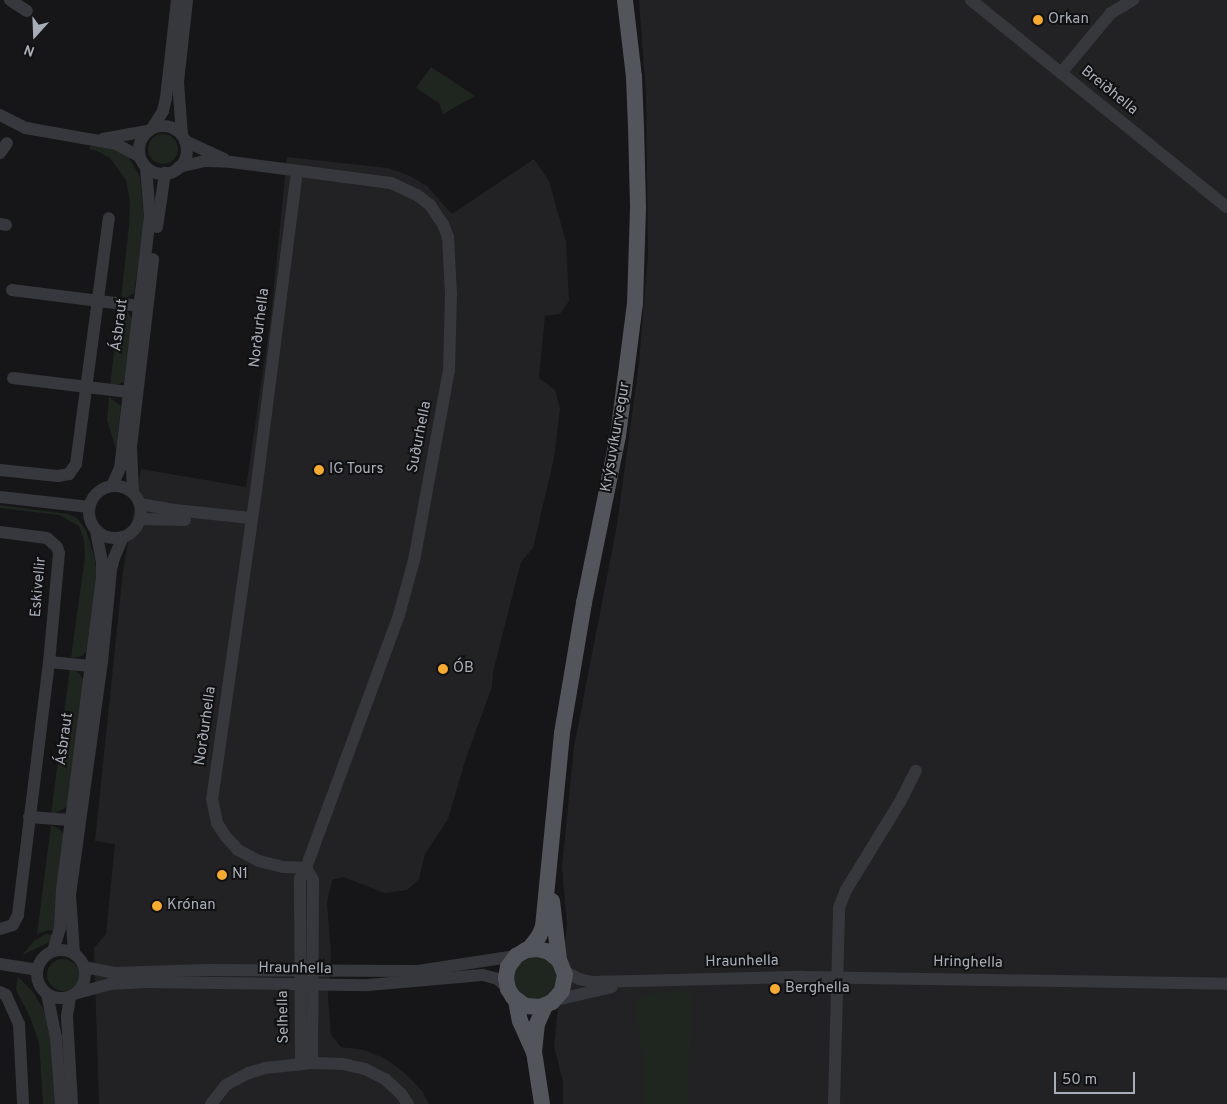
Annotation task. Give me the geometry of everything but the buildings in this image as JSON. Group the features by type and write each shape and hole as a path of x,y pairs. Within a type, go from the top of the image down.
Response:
{"main road":[{"name":"Krýsuvíkurvegur","path":"523,952 539,936 542,927 562,733 584,603 618,436 635,304 638,207 636,127 634,77 626,0"},
{"name":"Krýsuvíkurvegur","path":"548,871 561,965"},
{"path":"534,1052 520,1021 506,971 523,952 546,950 561,965 564,986 550,1003 537,1024 534,1052 542,1104"},
{"path":"512,995 530,1007 550,1003"}],"street":[{"path":"10,0 28,11"},
{"path":"143,162 140,142 162,111 166,98 177,0"},
{"path":"0,115 26,128 62,136 100,140 128,149 158,173 165,173 179,167 186,152 178,82 187,0"},
{"name":"Breiðhella","path":"970,0 1227,207"},
{"path":"1061,73 1111,13 1132,0"},
{"path":"100,140 166,126 177,130 183,138"},
{"name":"Suðurhella","path":"183,138 230,162"},
{"name":"Suðurhella","path":"179,167 206,161 230,162 378,180 403,188 430,204 443,224 448,237 451,294 448,370 407,588 306,868 300,879 300,970"},
{"name":"Ásbraut","path":"112,486 120,468 150,217 143,162"},
{"name":"Norðurhella","path":"297,171 212,799 217,823 226,838 238,850 259,861 283,867 306,868"},
{"name":"Ásbraut","path":"133,492 130,447 160,200 165,173"},
{"path":"0,470 58,476 69,474 76,464 109,218"},
{"path":"12,290 139,306"},
{"path":"14,378 128,392"},
{"path":"112,486 120,486 133,492 140,504 141,519 131,533 123,537 109,538 96,531 89,516 89,508 97,493 112,486"},
{"path":"0,497 89,508"},
{"path":"140,504 250,523"},
{"path":"141,519 174,518 250,523"},
{"name":"Ásbraut","path":"53,951 60,928 70,820 102,579 102,562 96,531"},
{"name":"Eskivellir","path":"0,532 47,538 57,547 59,553 49,662 18,915 13,925 0,929"},
{"name":"Ásbraut","path":"74,953 70,895 102,662 111,570 123,537"},
{"path":"49,662 91,666"},
{"path":"834,1104 839,908 846,890 900,802 916,771"},
{"path":"29,817 70,820"},
{"path":"306,868 313,880 314,970"},
{"path":"72,1104 67,1017 73,995 84,984 84,967 74,953 64,950 53,951 40,962 37,970 39,983 48,994 58,998 73,995"},
{"name":"Hraunhella","path":"84,967 114,973 300,970 418,971 523,952"},
{"path":"0,964 37,970"},
{"name":"Hraunhella","path":"561,965 585,981 836,977"},
{"name":"Selhella","path":"300,970 307,1064"},
{"name":"Selhella","path":"307,1064 314,970"},
{"name":"Hraunhella","path":"73,995 110,984 143,982 300,986 368,985 483,975 498,979 512,995"},
{"name":"Hringhella","path":"836,977 1227,984"},
{"name":"Hraunhella","path":"550,1003 648,980"},
{"path":"0,992 6,995 19,1024 23,1104"},
{"path":"48,994 56,1038 61,1104"},
{"name":"Selhella","path":"210,1104 226,1085 249,1073 264,1068 307,1064 343,1064 365,1069 385,1079 408,1104"}],"shaded area":[{"path":"639,0 1227,0 1227,1104 563,1104 563,1082 554,1046 567,925 562,867 574,747 617,525 639,363 648,254 646,95"},
{"path":"431,67 475,96 443,114 439,103 416,88"},
{"path":"163,134 174,138 178,149 174,160 163,164 152,160 148,149 152,138"},
{"path":"90,146 115,149 127,154 140,177 144,221 134,293 124,299 121,299 130,202 126,180 110,158 89,149"},
{"path":"287,157 388,168 408,175 427,186 452,214 534,159 549,181 566,242 569,301 560,314 545,316 539,378 555,390 560,409 554,458 533,548 521,562 493,672 492,687 466,758 448,819 425,854 419,879 407,890 385,893 343,877 332,880 327,903 331,953 328,998 331,1035 341,1047 364,1050 386,1059 407,1075 423,1092 429,1104 99,1104 94,948 106,934 115,844 95,841 123,571 141,469 246,487 271,316"},
{"path":"119,308 128,312 133,320 124,382 110,387"},
{"path":"109,397 121,406 116,449 107,420"},
{"path":"0,505 68,514 77,518 86,530 95,559 97,578 87,651 82,656 71,658 85,556 84,540 79,526 59,515 0,508"},
{"path":"70,668 79,673 84,681 68,804 65,808 51,814"},
{"path":"51,825 58,828 64,834 55,931 49,930 37,934"},
{"path":"46,934 54,935 48,943 22,955 35,940"},
{"path":"535,956 547,960 553,966 557,978 553,990 547,996 535,1000 523,996 517,990 513,978 517,966 523,960"},
{"path":"63,959 75,963 79,975 75,987 63,991 51,987 47,975 51,963"},
{"path":"18,977 33,992 48,1017 58,1104 43,1104 39,1042 30,1017 16,990"},
{"path":"680,991 692,995 688,1104 645,1104 645,1071 634,1003 647,994"}],"place":[{"name":"Orkan","path":"1038,20"},
{"name":"IG Tours","path":"319,470"},
{"name":"ÓB","path":"443,669"},
{"name":"N1","path":"222,875"},
{"name":"Krónan","path":"157,906"},
{"name":"Berghella","path":"775,989"}]}
